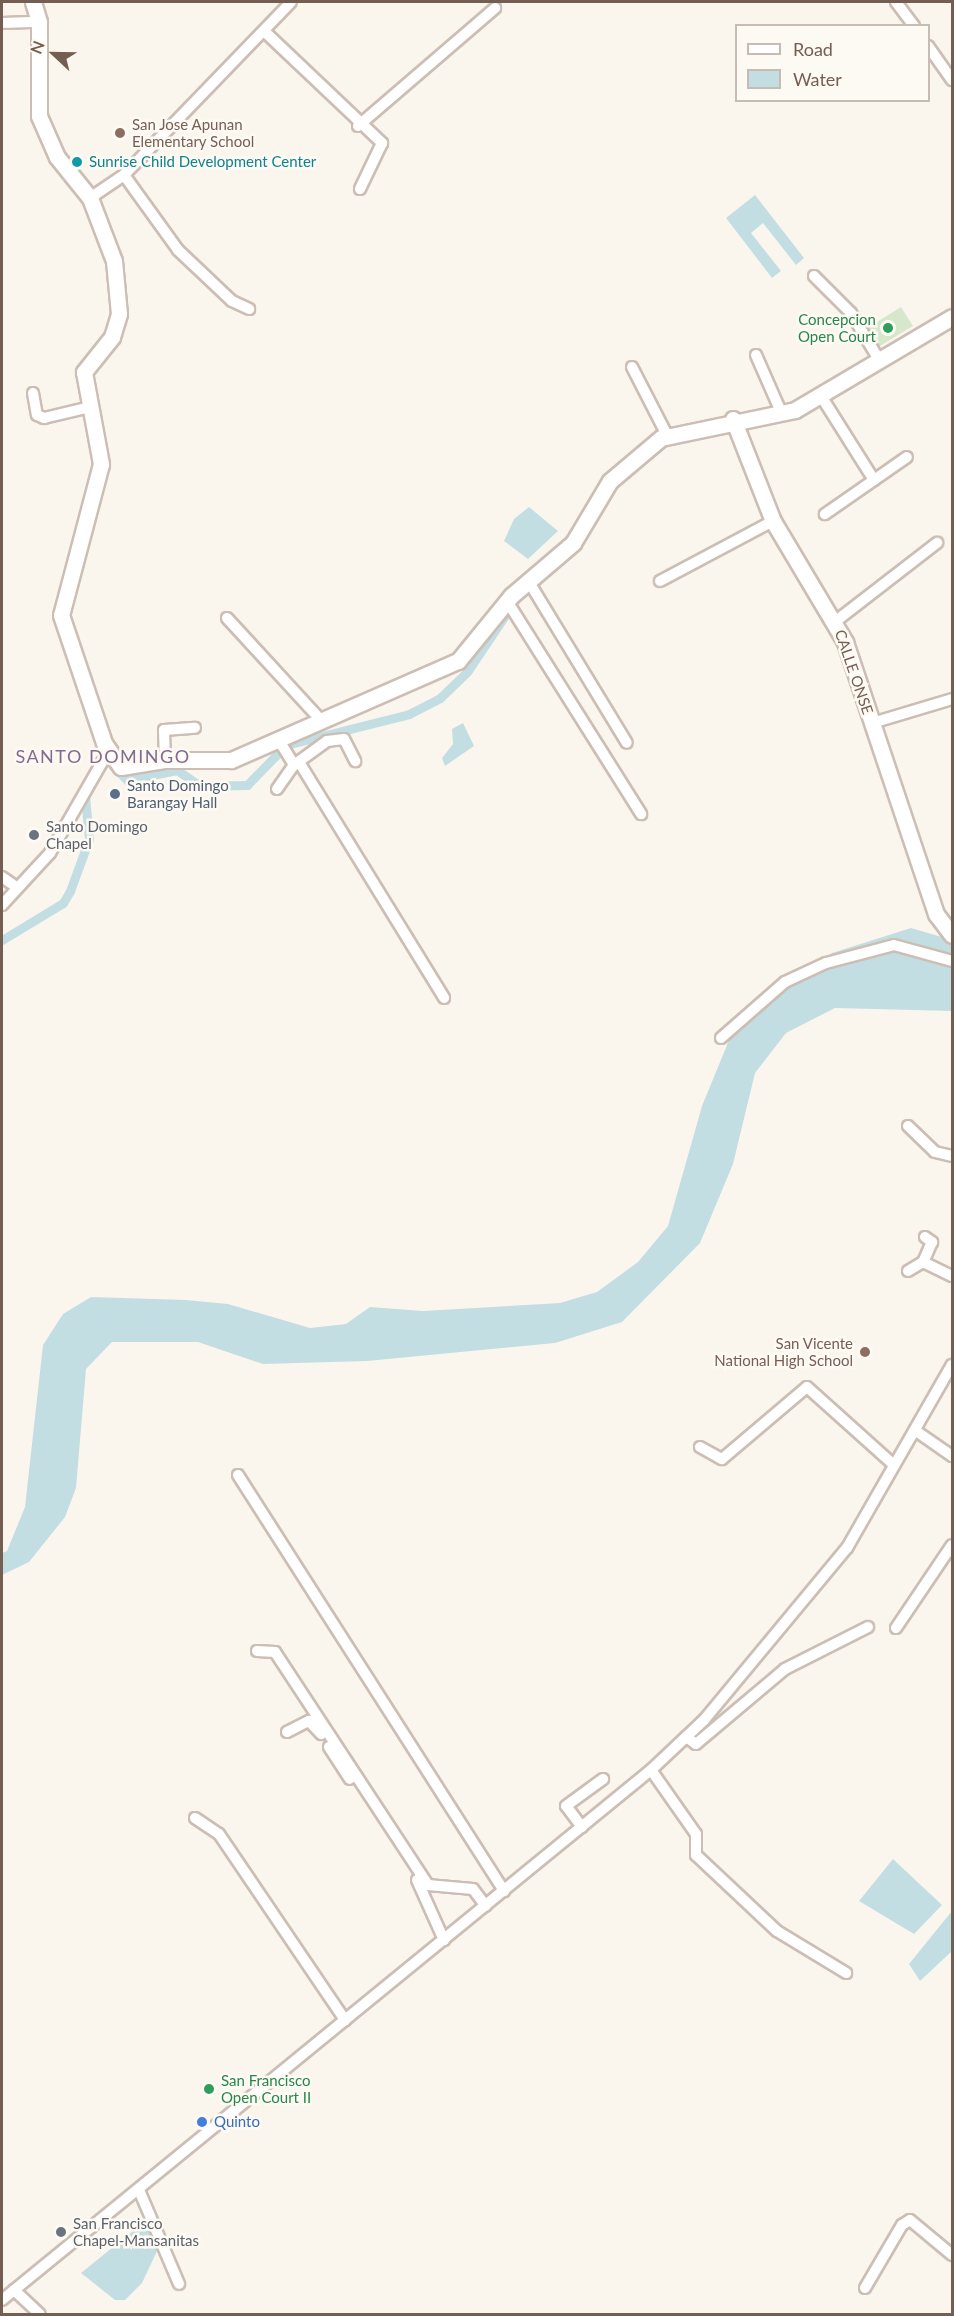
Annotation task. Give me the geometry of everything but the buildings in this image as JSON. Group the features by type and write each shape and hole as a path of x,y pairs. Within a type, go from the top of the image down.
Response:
{"street":[{"path":"33,2 39,22 39,116 57,157 90,198 112,252 119,314 112,337 84,372 100,464 61,615 109,750 127,768 165,760 218,764 281,745 319,718 416,684 458,661 507,601 573,543 610,481 667,435 734,424 781,412 822,398 858,368 952,317"},
{"path":"90,198 124,175 291,2"},
{"path":"897,2 913,24"},
{"path":"358,126 495,8"},
{"path":"2,23 39,22"},
{"path":"264,31 358,126 382,143 360,189"},
{"path":"930,49 952,80"},
{"path":"124,175 178,250 232,302 249,309"},
{"path":"814,276 851,313 878,358"},
{"path":"756,355 781,412"},
{"path":"632,367 667,435"},
{"path":"33,393 37,415 44,418 90,407"},
{"path":"822,398 874,480"},
{"name":"CALLE ONSE","path":"734,424 773,521 836,621 936,914 952,935"},
{"path":"825,514 907,457"},
{"path":"660,581 773,521"},
{"path":"836,621 937,543"},
{"path":"529,582 627,743"},
{"path":"507,601 641,814"},
{"path":"227,618 319,718"},
{"path":"872,723 952,699"},
{"path":"165,760 164,730 195,728"},
{"path":"277,789 296,763 327,741 344,739 355,761"},
{"path":"281,745 296,763 444,998"},
{"path":"2,905 50,853 109,750"},
{"path":"2,877 18,888"},
{"path":"721,1038 785,982 826,963 894,945 952,961"},
{"path":"908,1126 935,1152 952,1156"},
{"path":"908,1271 922,1262 932,1242 925,1237"},
{"path":"922,1262 952,1276"},
{"path":"2,2300 582,1827 651,1770 686,1737 847,1548 952,1365"},
{"path":"700,1447 722,1459 807,1387 894,1466"},
{"path":"916,1431 952,1456"},
{"path":"238,1475 504,1891"},
{"path":"896,1628 952,1545"},
{"path":"686,1737 696,1744 785,1670 868,1627"},
{"path":"257,1651 275,1652 428,1885 473,1889 486,1905"},
{"path":"287,1732 314,1723 420,1884 433,1907 432,1924 444,1940"},
{"path":"651,1770 696,1834 696,1855 777,1931 846,1973"},
{"path":"582,1827 566,1806 603,1779"},
{"path":"195,1818 219,1834 345,2020"},
{"path":"139,2190 179,2284"},
{"path":"865,2288 902,2225 910,2220 952,2255"},
{"path":"14,2290 40,2314"}],"green space":[{"name":"Concepcion Open Court","path":"901,307 913,326 875,349 864,330"}],"water":[{"path":"755,195 804,258 796,265 763,223 751,233 781,271 772,278 726,218"},
{"path":"529,507 558,531 528,559 504,541 514,519"},
{"path":"463,723 474,746 445,766 442,758 453,744 452,729"},
{"path":"911,928 952,940 952,1011 835,1008 786,1033 755,1073 733,1164 700,1243 622,1322 555,1343 367,1361 263,1364 198,1342 112,1342 86,1369 76,1488 65,1517 29,1562 2,1575 2,1553 7,1551 25,1507 43,1345 63,1314 91,1297 186,1300 228,1304 310,1328 346,1324 370,1307 423,1311 560,1303 597,1292 638,1262 668,1226 702,1106 734,1028 832,953"},
{"path":"893,1859 942,1905 914,1934 859,1901"},
{"path":"952,1911 952,1951 920,1981 909,1964"},
{"path":"139,2226 149,2228 159,2247 142,2283 125,2300 115,2300 81,2273"}],"waterway":[{"path":"582,542 591,526"},
{"path":"547,575 575,551"},
{"path":"112,765 127,780 177,770 200,786 247,785 286,745 409,714 440,698 467,672 508,611"},
{"path":"2,940 63,903 70,891 89,839 85,796"}],"place":[{"name":"San Jose Apunan Elementary School","path":"120,133"},
{"name":"Sunrise Child Development Center","path":"77,162"},
{"name":"Concepcion Open Court","path":"888,328"},
{"name":"Santo Domingo Barangay Hall","path":"115,794"},
{"name":"Santo Domingo Chapel","path":"34,835"},
{"name":"San Vicente National High School","path":"865,1352"},
{"name":"San Francisco Open Court II","path":"209,2089"},
{"name":"Quinto","path":"202,2122"},
{"name":"San Francisco Chapel-Mansanitas","path":"61,2232"}],"district":[{"name":"SANTO DOMINGO","path":"103,756"}]}
